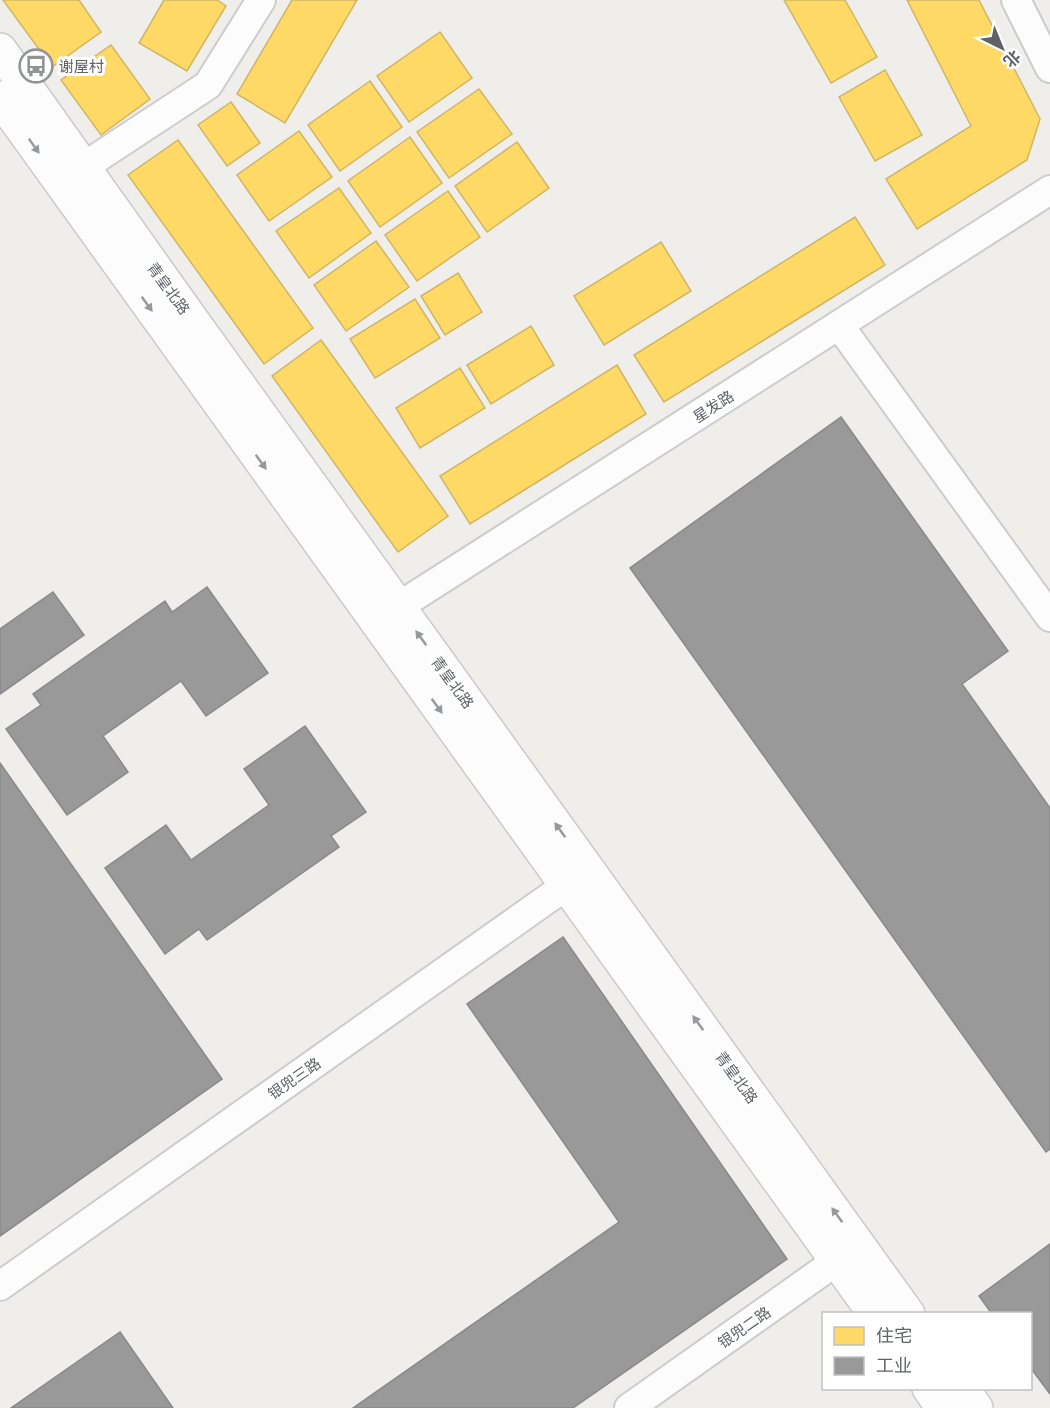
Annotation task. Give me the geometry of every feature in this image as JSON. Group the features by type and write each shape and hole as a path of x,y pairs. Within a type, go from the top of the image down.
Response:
{"street":[{"path":"72,175 208,85 261,0"},
{"path":"1016,0 1050,68"},
{"name":"青皇北路","path":"3,74 72,175 848,1253 906,1312"},
{"name":"星发路","path":"387,614 1050,190"},
{"path":"839,325 1050,617"},
{"name":"银兜三路","path":"0,1286 577,878"},
{"name":"青皇北路","path":"848,1253 874,1312"},
{"name":"银兜二路","path":"629,1408 848,1253"},
{"path":"930,1390 943,1408"},
{"path":"963,1390 976,1408"}],"building: 住宅":[{"path":"3,0 79,0 101,32 52,67"},
{"path":"164,0 217,0 226,6 187,71 139,43"},
{"path":"292,0 357,0 285,123 237,94"},
{"path":"784,0 845,0 877,57 831,83"},
{"path":"907,0 979,0 1040,119 1027,160 917,229 886,179 971,126"},
{"path":"440,32 472,78 409,122 377,76"},
{"path":"111,45 150,99 101,135 61,80"},
{"path":"885,70 922,135 875,161 839,97"},
{"path":"370,81 402,127 340,171 308,125"},
{"path":"479,89 512,134 449,178 417,132"},
{"path":"231,102 260,143 227,166 198,125"},
{"path":"299,131 332,177 269,221 237,175"},
{"path":"410,137 442,183 380,227 348,181"},
{"path":"178,140 313,328 264,364 128,175"},
{"path":"517,142 549,188 487,232 455,186"},
{"path":"339,188 371,233 309,278 276,231"},
{"path":"448,191 480,237 417,281 385,235"},
{"path":"855,217 885,265 664,402 634,355"},
{"path":"376,241 409,287 346,331 314,285"},
{"path":"661,242 691,291 604,345 574,296"},
{"path":"458,273 482,312 445,335 421,296"},
{"path":"415,299 440,338 375,378 350,339"},
{"path":"531,326 554,365 491,404 467,365"},
{"path":"321,340 448,516 398,552 272,376"},
{"path":"617,365 646,414 470,524 440,476"},
{"path":"460,368 485,408 420,448 396,408"}],"building: 工业":[{"path":"841,417 1008,651 962,684 1050,808 1050,1149 1046,1152 630,568"},
{"path":"207,587 268,673 206,716 181,681 103,736 128,772 67,815 6,729 41,705 33,694 165,601 172,612"},
{"path":"53,592 84,635 0,694 0,629"},
{"path":"305,726 366,812 331,836 339,847 207,940 199,929 165,954 105,868 166,825 191,860 269,805 244,769"},
{"path":"0,763 222,1079 0,1236"},
{"path":"563,937 787,1259 573,1408 353,1408 619,1222 467,1004"},
{"path":"1050,1244 1050,1394 1032,1370 1032,1312 991,1312 979,1296"},
{"path":"120,1332 173,1408 11,1408"}],"place":[{"name":"谢屋村","path":"36,66"}]}
